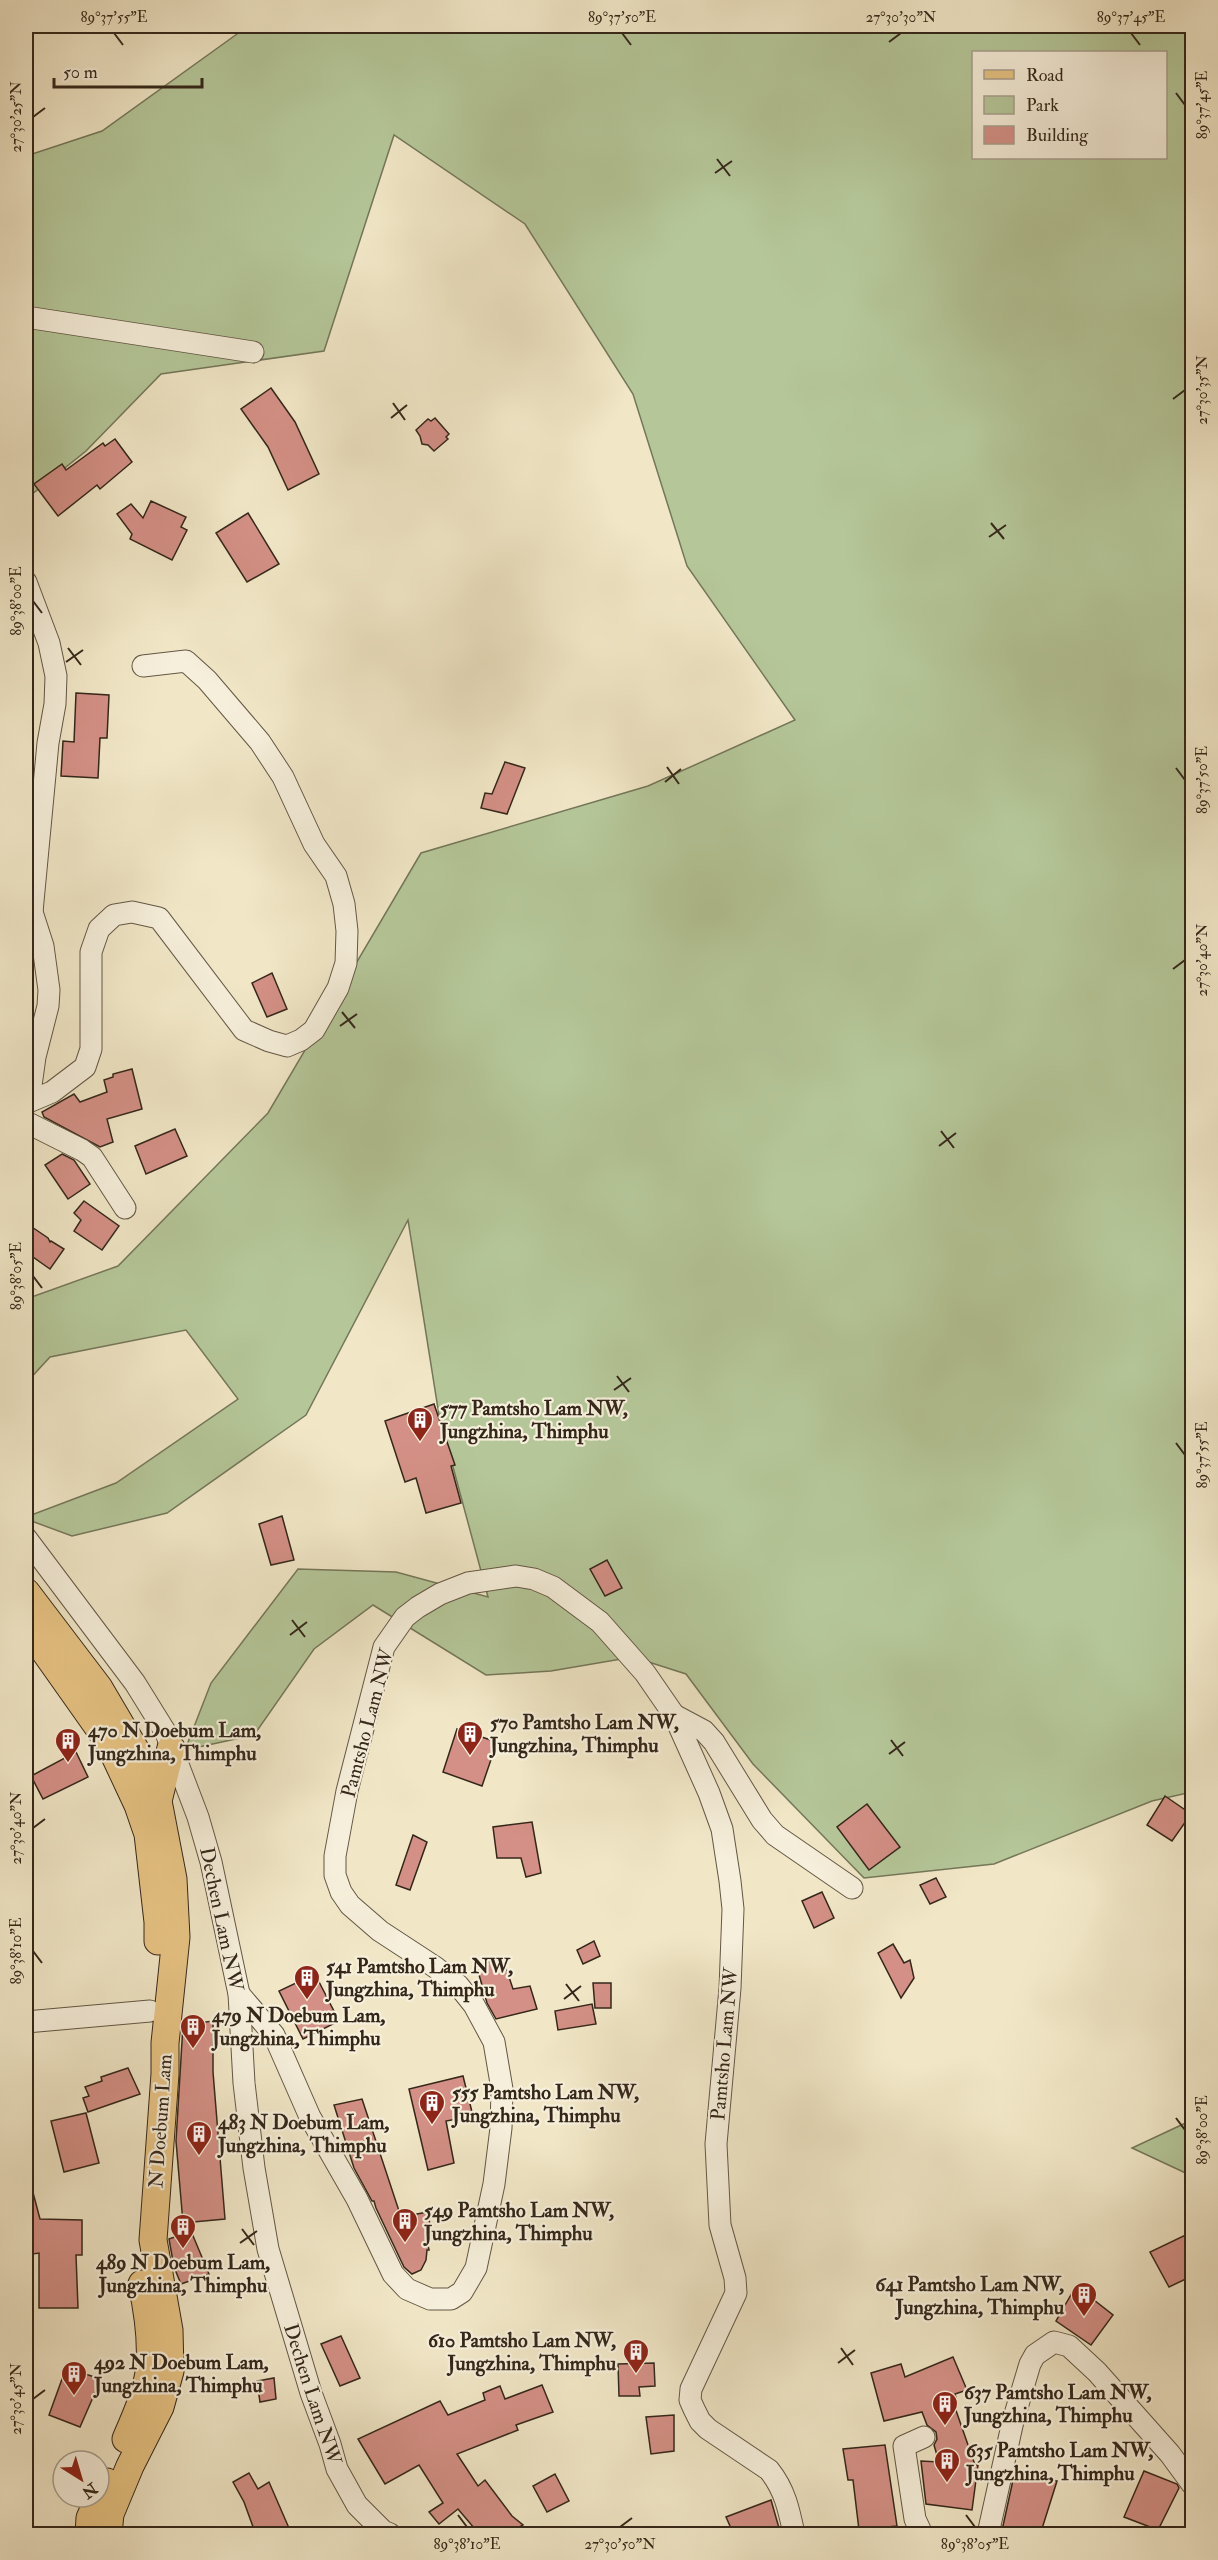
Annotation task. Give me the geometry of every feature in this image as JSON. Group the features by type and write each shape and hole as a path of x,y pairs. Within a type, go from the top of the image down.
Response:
{"main road":[{"name":"N Doebum Lam","path":"26,1592 99,1688 142,1761 158,1801 173,1879 176,1937 165,2043 165,2074 153,2241 169,2330 170,2371 160,2407 130,2466 111,2514 108,2535"},
{"name":"N Doebum Lam","path":"26,1625 108,1741 138,1805 148,1834 158,1922 136,2225 139,2271 147,2306 149,2372 138,2410 90,2518 89,2535"},
{"path":"158,1801 171,1748"}],"street":[{"path":"26,317 253,352"},
{"path":"26,582 49,643 56,676 55,704 48,743 29,911 43,946 49,990 48,1006 27,1101"},
{"path":"27,1101 52,1092 85,1067 91,1049 91,952 99,929 114,915 132,912 159,918 244,1030 287,1046 301,1040 314,1030 338,988 346,963 344,904 336,876 314,844 283,777 260,742 207,680 186,661 143,666"},
{"path":"26,1122 92,1157 125,1209"},
{"name":"Dechen Lam NW","path":"26,1538 135,1683 166,1733 198,1817 211,1862 239,1994 244,2083 254,2168 268,2249 311,2393 337,2469 357,2505 382,2531 390,2535"},
{"name":"Pamtsho Lam NW","path":"239,1994 274,2035 310,2117 357,2199 393,2274 407,2289 430,2299 441,2301 457,2295 471,2280 476,2268 494,2184 501,2128 502,2089 494,2042 474,2005 458,1985 380,1931 356,1911 341,1892 335,1875 335,1856 347,1791 384,1647 405,1617 440,1594 468,1583 516,1575 553,1587 600,1623 622,1645 674,1715 709,1793 722,1829 733,1909 730,1988 716,2144 720,2225 735,2278 736,2293 696,2376 690,2400 700,2421 708,2429 769,2470 774,2476 786,2500 794,2535"},
{"path":"674,1715 704,1731 714,1742 762,1820 775,1835 852,1888"},
{"path":"26,2022 150,2011"},
{"path":"988,2535 1013,2421 1030,2364 1035,2355 1054,2342 1070,2346 1097,2372 1170,2454 1192,2484"},
{"path":"922,2535 915,2519 904,2446 924,2437"}],"green space":[{"path":"236,26 1192,26 1192,1792 1152,1801 994,1864 864,1878 753,1764 686,1674 633,1657 551,1671 486,1675 373,1605 314,1649 254,1735 185,1750 211,1683 298,1569 396,1572 488,1597 439,1415 408,1220 306,1415 167,1513 72,1536 26,1519 26,1517 116,1483 238,1399 186,1330 50,1357 26,1383 26,1299 118,1266 268,1113 421,853 648,786 795,720 687,566 633,394 525,224 394,135 324,351 161,374 86,451 26,499 26,156 102,131 237,34"},
{"path":"1192,2120 1192,2176 1132,2148"}],"building":[{"path":"271,388 295,422 319,474 288,490 268,447 241,409"},
{"path":"435,418 449,434 446,437 448,439 434,451 428,445 422,444 416,430 428,419 431,421"},
{"path":"115,439 132,462 100,489 97,485 58,516 34,484 62,464 66,470 103,443 105,446"},
{"path":"151,501 186,517 181,527 187,530 172,560 130,539 132,534 117,514 131,504 143,518"},
{"path":"248,513 279,564 247,582 216,533"},
{"path":"76,693 109,695 107,738 100,738 98,778 61,776 63,741 74,742"},
{"path":"505,762 525,768 507,814 481,808 485,793 492,794"},
{"path":"272,973 287,1009 267,1017 252,983"},
{"path":"132,1069 142,1109 107,1119 113,1142 100,1147 44,1117 42,1112 74,1094 80,1102 107,1092 104,1080 113,1077 113,1074"},
{"path":"175,1129 187,1156 146,1174 135,1146"},
{"path":"62,1154 74,1160 90,1184 68,1199 45,1165"},
{"path":"84,1201 119,1226 102,1250 74,1231 81,1220 74,1213"},
{"path":"26,1223 48,1238 50,1242 64,1249 50,1269 26,1252"},
{"name":"577 Pamtsho Lam NW, Jungzhina, Thimphu","path":"434,1404 455,1465 451,1466 461,1503 426,1513 416,1478 405,1482 385,1421"},
{"path":"282,1516 294,1560 271,1565 259,1524"},
{"path":"607,1560 622,1588 605,1596 590,1569"},
{"name":"570 Pamtsho Lam NW, Jungzhina, Thimphu","path":"457,1729 497,1742 482,1786 443,1772"},
{"name":"470 N Doebum Lam, Jungzhina, Thimphu","path":"76,1752 88,1777 43,1799 31,1776"},
{"path":"1165,1796 1191,1814 1172,1841 1147,1825"},
{"path":"867,1804 900,1847 869,1870 837,1827"},
{"path":"532,1822 541,1873 526,1877 521,1858 497,1858 493,1827"},
{"path":"413,1835 427,1842 410,1890 396,1885"},
{"path":"936,1878 946,1897 930,1904 920,1885"},
{"path":"822,1892 834,1918 814,1928 802,1901"},
{"path":"594,1941 600,1956 583,1964 577,1950"},
{"path":"893,1944 904,1963 910,1960 914,1978 901,1998 878,1953"},
{"path":"503,1959 513,1989 530,1986 537,2009 496,2019 487,2003 476,1964"},
{"name":"541 Pamtsho Lam NW, Jungzhina, Thimphu","path":"315,1974 339,2021 303,2039 279,1991"},
{"path":"593,1983 611,1983 611,2008 595,2008"},
{"path":"592,2004 596,2024 558,2030 555,2011"},
{"name":"483 N Doebum Lam, Jungzhina, Thimphu","path":"213,2021 213,2072 225,2219 183,2223 176,2141 183,2025"},
{"path":"128,2068 140,2094 88,2112 83,2098 89,2096 85,2087 102,2081 101,2077"},
{"name":"555 Pamtsho Lam NW, Jungzhina, Thimphu","path":"463,2076 473,2116 446,2121 454,2163 428,2170 409,2089"},
{"path":"362,2099 401,2217 428,2212 432,2239 427,2240 429,2250 427,2250 426,2260 421,2270 412,2274 404,2267 374,2201 354,2168 334,2105"},
{"path":"86,2113 99,2163 64,2172 51,2121"},
{"path":"31,2185 40,2219 82,2220 82,2255 76,2255 78,2308 39,2308 39,2253 26,2255 26,2186"},
{"name":"489 N Doebum Lam, Jungzhina, Thimphu","path":"191,2231 209,2274 181,2284 174,2267 169,2239"},
{"path":"1192,2232 1192,2276 1169,2287 1150,2252"},
{"name":"641 Pamtsho Lam NW, Jungzhina, Thimphu","path":"1076,2286 1113,2315 1091,2345 1056,2321"},
{"path":"341,2336 360,2378 340,2386 321,2344"},
{"path":"953,2357 967,2390 955,2394 956,2398 952,2399 975,2465 978,2465 972,2510 926,2504 921,2461 939,2462 934,2445 937,2439 936,2432 927,2425 922,2412 884,2421 871,2373 901,2364 905,2377"},
{"name":"610 Pamtsho Lam NW, Jungzhina, Thimphu","path":"654,2363 655,2386 639,2387 640,2396 619,2396 618,2364"},
{"name":"492 N Doebum Lam, Jungzhina, Thimphu","path":"66,2368 101,2379 80,2427 49,2415"},
{"path":"274,2378 276,2399 260,2402 257,2381"},
{"path":"542,2385 553,2412 516,2425 518,2430 457,2454 478,2486 485,2480 512,2516 523,2525 505,2535 480,2535 458,2509 439,2524 429,2512 443,2503 419,2465 385,2484 358,2439 440,2401 448,2415 485,2400 483,2393 500,2386 505,2399"},
{"path":"674,2415 674,2451 651,2454 646,2417"},
{"path":"885,2445 897,2526 859,2530 853,2480 848,2480 843,2449"},
{"path":"1015,2471 1057,2481 1040,2535 1001,2535"},
{"path":"1144,2471 1177,2484 1179,2488 1158,2530 1124,2517"},
{"path":"249,2473 258,2489 269,2482 292,2535 256,2535 244,2502 233,2482"},
{"path":"555,2474 569,2501 547,2512 533,2486"},
{"path":"771,2500 781,2535 734,2535 726,2517"}],"place":[{"name":"577 Pamtsho Lam NW, Jungzhina, Thimphu","path":"420,1443"},
{"name":"570 Pamtsho Lam NW, Jungzhina, Thimphu","path":"470,1757"},
{"name":"470 N Doebum Lam, Jungzhina, Thimphu","path":"68,1764"},
{"name":"541 Pamtsho Lam NW, Jungzhina, Thimphu","path":"307,2001"},
{"name":"479 N Doebum Lam, Jungzhina, Thimphu","path":"193,2050"},
{"name":"555 Pamtsho Lam NW, Jungzhina, Thimphu","path":"432,2126"},
{"name":"483 N Doebum Lam, Jungzhina, Thimphu","path":"199,2157"},
{"name":"549 Pamtsho Lam NW, Jungzhina, Thimphu","path":"405,2244"},
{"name":"489 N Doebum Lam, Jungzhina, Thimphu","path":"183,2250"},
{"name":"641 Pamtsho Lam NW, Jungzhina, Thimphu","path":"1084,2318"},
{"name":"610 Pamtsho Lam NW, Jungzhina, Thimphu","path":"636,2375"},
{"name":"492 N Doebum Lam, Jungzhina, Thimphu","path":"74,2397"},
{"name":"637 Pamtsho Lam NW, Jungzhina, Thimphu","path":"945,2427"},
{"name":"635 Pamtsho Lam NW, Jungzhina, Thimphu","path":"947,2484"}]}
